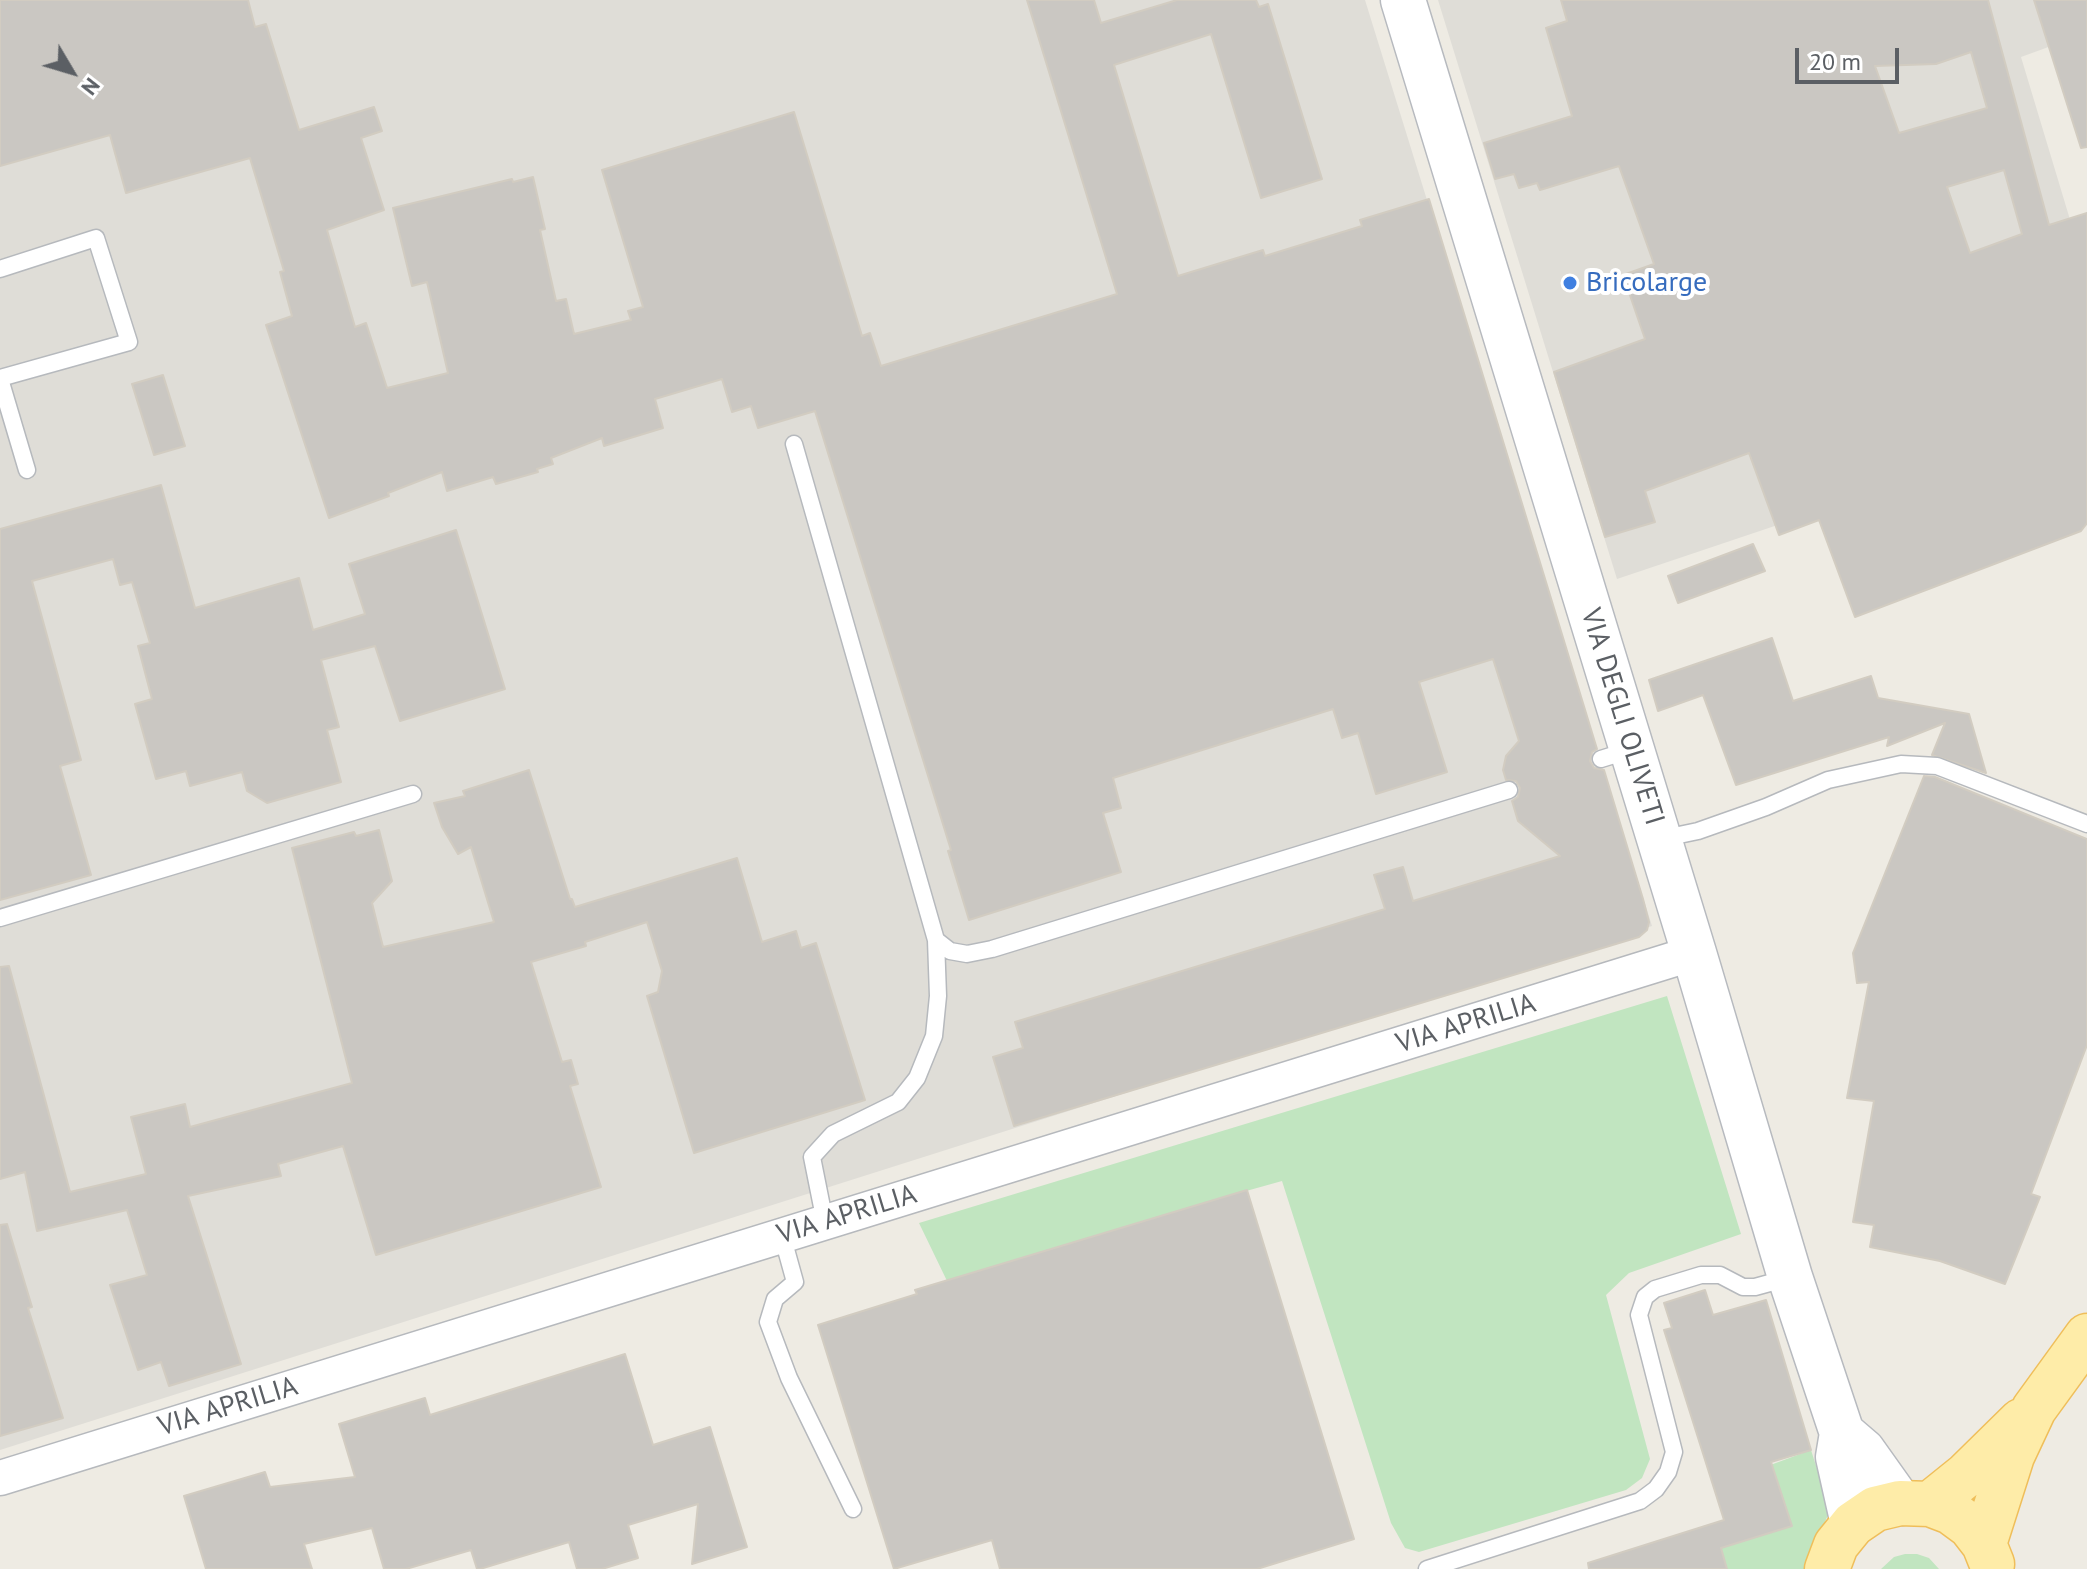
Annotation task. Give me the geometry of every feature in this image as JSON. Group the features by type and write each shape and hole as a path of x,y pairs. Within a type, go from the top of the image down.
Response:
{"main road":[{"name":"VIA DEGLI OLIVETI","path":"1403,0 1616,754 1659,839 1790,1277 1842,1433 1838,1457 1853,1524"},
{"path":"1827,1569 1836,1545 1853,1524 1875,1509 1915,1503 1966,1475 2034,1409 2087,1336"},
{"path":"1989,1556 2012,1456 2034,1409"},
{"name":"VIA DEGLI OLIVETI","path":"1842,1433 1915,1503"},
{"path":"1915,1503 1961,1519 1989,1556"}],"street":[{"name":"VIA APRILIA","path":"0,1478 1694,953"}],"lane":[{"path":"0,269 96,238 129,342 0,379 27,470"},
{"path":"794,444 936,940 938,996 934,1036 917,1078 898,1102 833,1134 812,1157 825,1222"},
{"path":"1659,839 1698,831 1766,807 1828,780 1901,764 1937,766 2087,824"},
{"path":"936,940 950,951 967,954 992,949 1509,790"},
{"path":"0,918 413,794"},
{"path":"782,1235 795,1282 775,1299 768,1322 789,1378 853,1509"},
{"path":"1427,1569 1640,1501 1656,1489 1668,1472 1674,1452 1639,1315 1645,1297 1655,1289 1701,1275 1720,1275 1743,1287 1755,1287 1790,1277"}],"shaded area":[{"path":"0,0 1365,0 1652,926 0,1450"},
{"path":"1438,0 2087,0 2087,33 2021,57 2087,276 2087,421 1617,579"}],"green space":[{"path":"1667,996 1741,1234 1629,1273 1606,1295 1650,1459 1642,1478 1626,1490 1419,1552 1405,1548 1391,1523 1282,1181 948,1283 919,1223"},
{"path":"1811,1450 1830,1510 1805,1569 1727,1569 1721,1548 1792,1526 1765,1467"},
{"path":"1905,1554 1929,1558 1939,1569 1881,1569 1894,1557"}],"building":[{"path":"0,0 248,0 255,27 266,24 299,130 374,107 382,131 361,138 384,210 327,230 355,327 366,323 387,388 448,373 427,282 412,286 393,208 512,179 513,182 533,177 545,229 540,230 556,301 566,299 574,334 631,320 628,311 643,307 602,170 794,112 862,336 870,333 881,366 1117,294 1027,0 1094,0 1101,23 1177,0 1256,0 1259,7 1268,4 1322,179 1261,198 1211,34 1114,65 1178,276 1263,250 1265,256 1362,226 1360,220 1429,199 1597,749 1592,752 1590,761 1594,768 1604,770 1643,899 1649,922 1647,930 1639,937 1014,1126 993,1057 1023,1048 1015,1022 1385,909 1374,875 1403,867 1413,901 1560,856 1518,821 1512,801 1518,797 1520,788 1516,781 1506,780 1503,770 1506,756 1519,741 1493,659 1419,682 1447,772 1376,794 1358,733 1342,738 1333,709 1113,778 1121,808 1103,813 1121,872 969,920 948,851 951,850 815,411 758,428 751,406 732,412 722,379 655,399 663,428 604,446 602,438 551,458 553,464 537,469 538,472 496,484 493,477 447,491 442,472 329,518 266,325 292,316 280,272 284,271 250,158 126,193 110,135 0,166"},
{"path":"1561,0 1988,0 2049,225 2087,213 2087,523 2081,531 1855,617 1819,520 1779,535 1749,453 1645,491 1655,522 1605,537 1554,372 1645,339 1623,275 1654,264 1619,166 1540,190 1537,183 1519,188 1514,174 1495,179 1484,143 1572,116 1546,28 1567,21","holes":["1971,52 1987,108 1899,133 1875,66 1936,64","2004,170 2022,234 1970,253 1947,187"]},
{"path":"2034,0 2087,0 2087,147 2081,148"},
{"path":"163,375 185,446 154,455 132,384"},
{"path":"161,485 195,608 299,578 313,630 365,614 349,564 456,530 505,689 400,721 375,646 321,660 339,727 327,730 341,782 267,803 247,791 242,772 190,786 186,771 156,779 135,704 152,699 138,646 150,643 132,582 120,585 113,559 32,581 81,760 60,766 91,875 0,900 0,529"},
{"path":"1753,544 1765,571 1678,603 1668,576"},
{"path":"1772,638 1793,701 1871,676 1878,698 1969,714 1986,773 1932,755 1945,723 1887,746 1889,737 1736,785 1703,695 1658,711 1649,680"},
{"path":"529,770 575,907 737,858 762,942 796,931 801,948 816,943 865,1100 694,1153 647,996 658,992 662,971 647,922 585,942 586,946 531,962 562,1062 571,1060 578,1084 570,1086 601,1187 376,1255 343,1146 278,1164 281,1176 188,1196 241,1364 169,1386 161,1362 138,1370 110,1285 147,1275 127,1210 37,1231 25,1172 0,1179 0,967 9,966 70,1192 146,1174 131,1117 185,1104 190,1127 352,1083 292,848 354,832 356,836 379,830 392,881 372,903 383,947 494,922 471,847 458,854 442,827 434,803 465,796 463,791"},
{"path":"1924,776 1935,777 2087,839 2087,1045 2031,1194 2040,1197 2005,1284 1940,1261 1870,1247 1874,1225 1853,1222 1874,1101 1847,1098 1869,982 1857,983 1853,953"},
{"path":"1247,1190 1354,1539 1257,1569 1000,1569 992,1540 894,1569 818,1325 917,1294 915,1290"},
{"path":"7,1224 32,1307 28,1308 63,1418 0,1436 0,1225"},
{"path":"1705,1290 1713,1315 1766,1300 1811,1450 1771,1462 1792,1526 1721,1548 1727,1569 1589,1569 1588,1563 1724,1520 1664,1330 1672,1328 1664,1303"},
{"path":"625,1354 653,1445 710,1427 747,1547 692,1564 698,1504 628,1525 638,1558 602,1569 577,1569 569,1542 480,1569 477,1569 471,1550 406,1569 384,1569 372,1528 304,1544 312,1569 206,1569 184,1496 265,1472 270,1487 355,1477 339,1424 425,1398 430,1415"}],"place":[{"name":"Bricolarge","path":"1570,283"}]}
